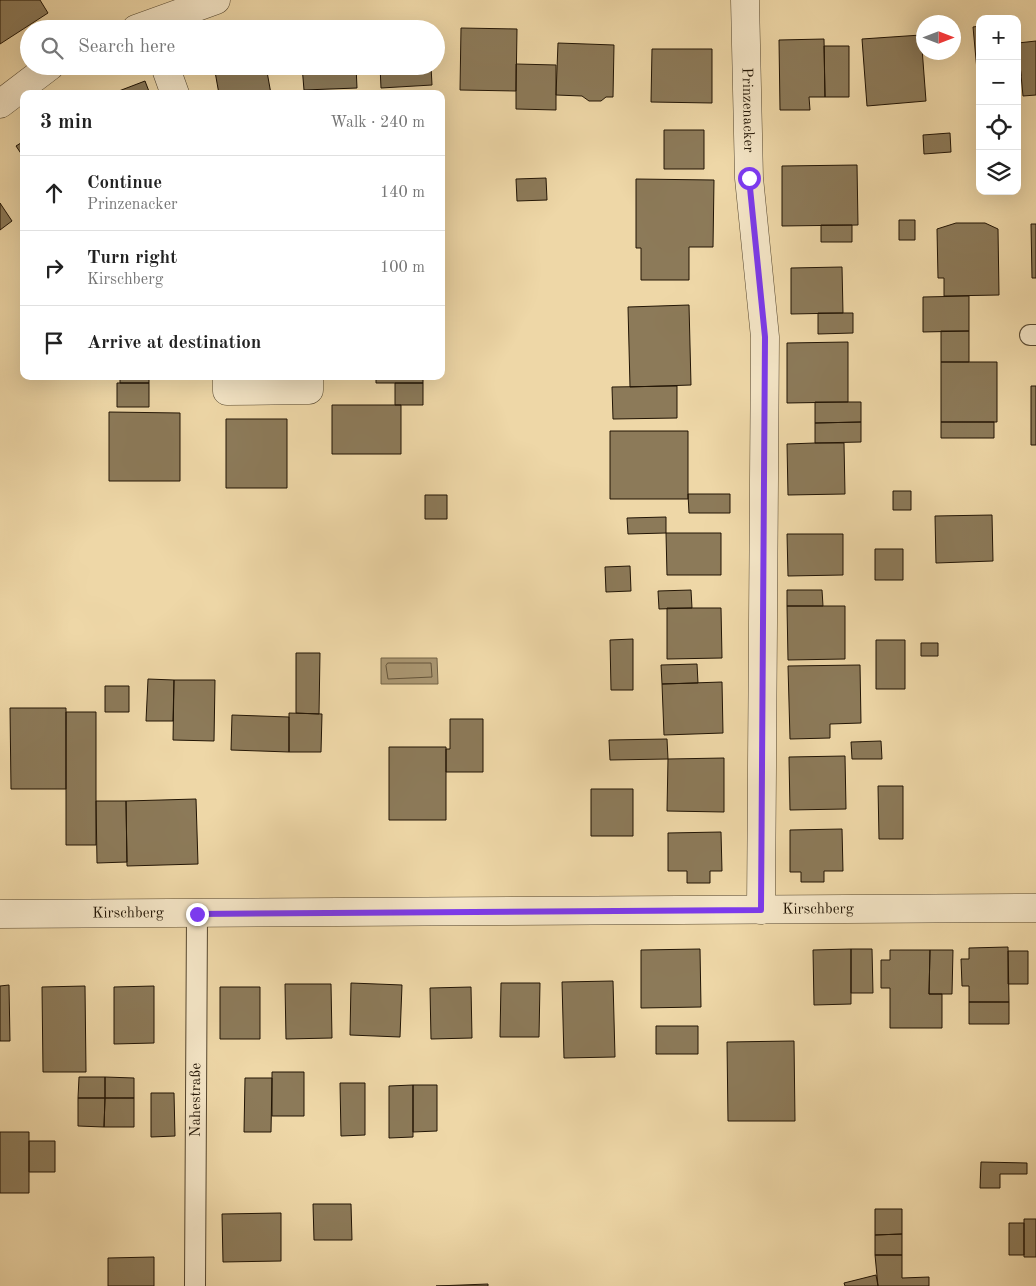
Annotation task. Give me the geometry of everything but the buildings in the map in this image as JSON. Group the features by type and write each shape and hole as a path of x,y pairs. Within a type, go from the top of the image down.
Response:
{"street":[{"path":"163,20 216,0"},
{"name":"Prinzenacker","path":"745,0 749,178 765,337 761,910"},
{"path":"0,104 38,75"},
{"path":"168,75 174,90"},
{"path":"227,380 227,391 309,390 309,380"},
{"name":"Kirschberg","path":"0,914 1036,908"}],"lane":[{"name":"Nahestraße","path":"195,1286 197,914"}],"water":[{"path":"381,658 437,658 438,684 381,684"}],"route":[{"path":"197,914 761,910 765,337 749,178"}]}
